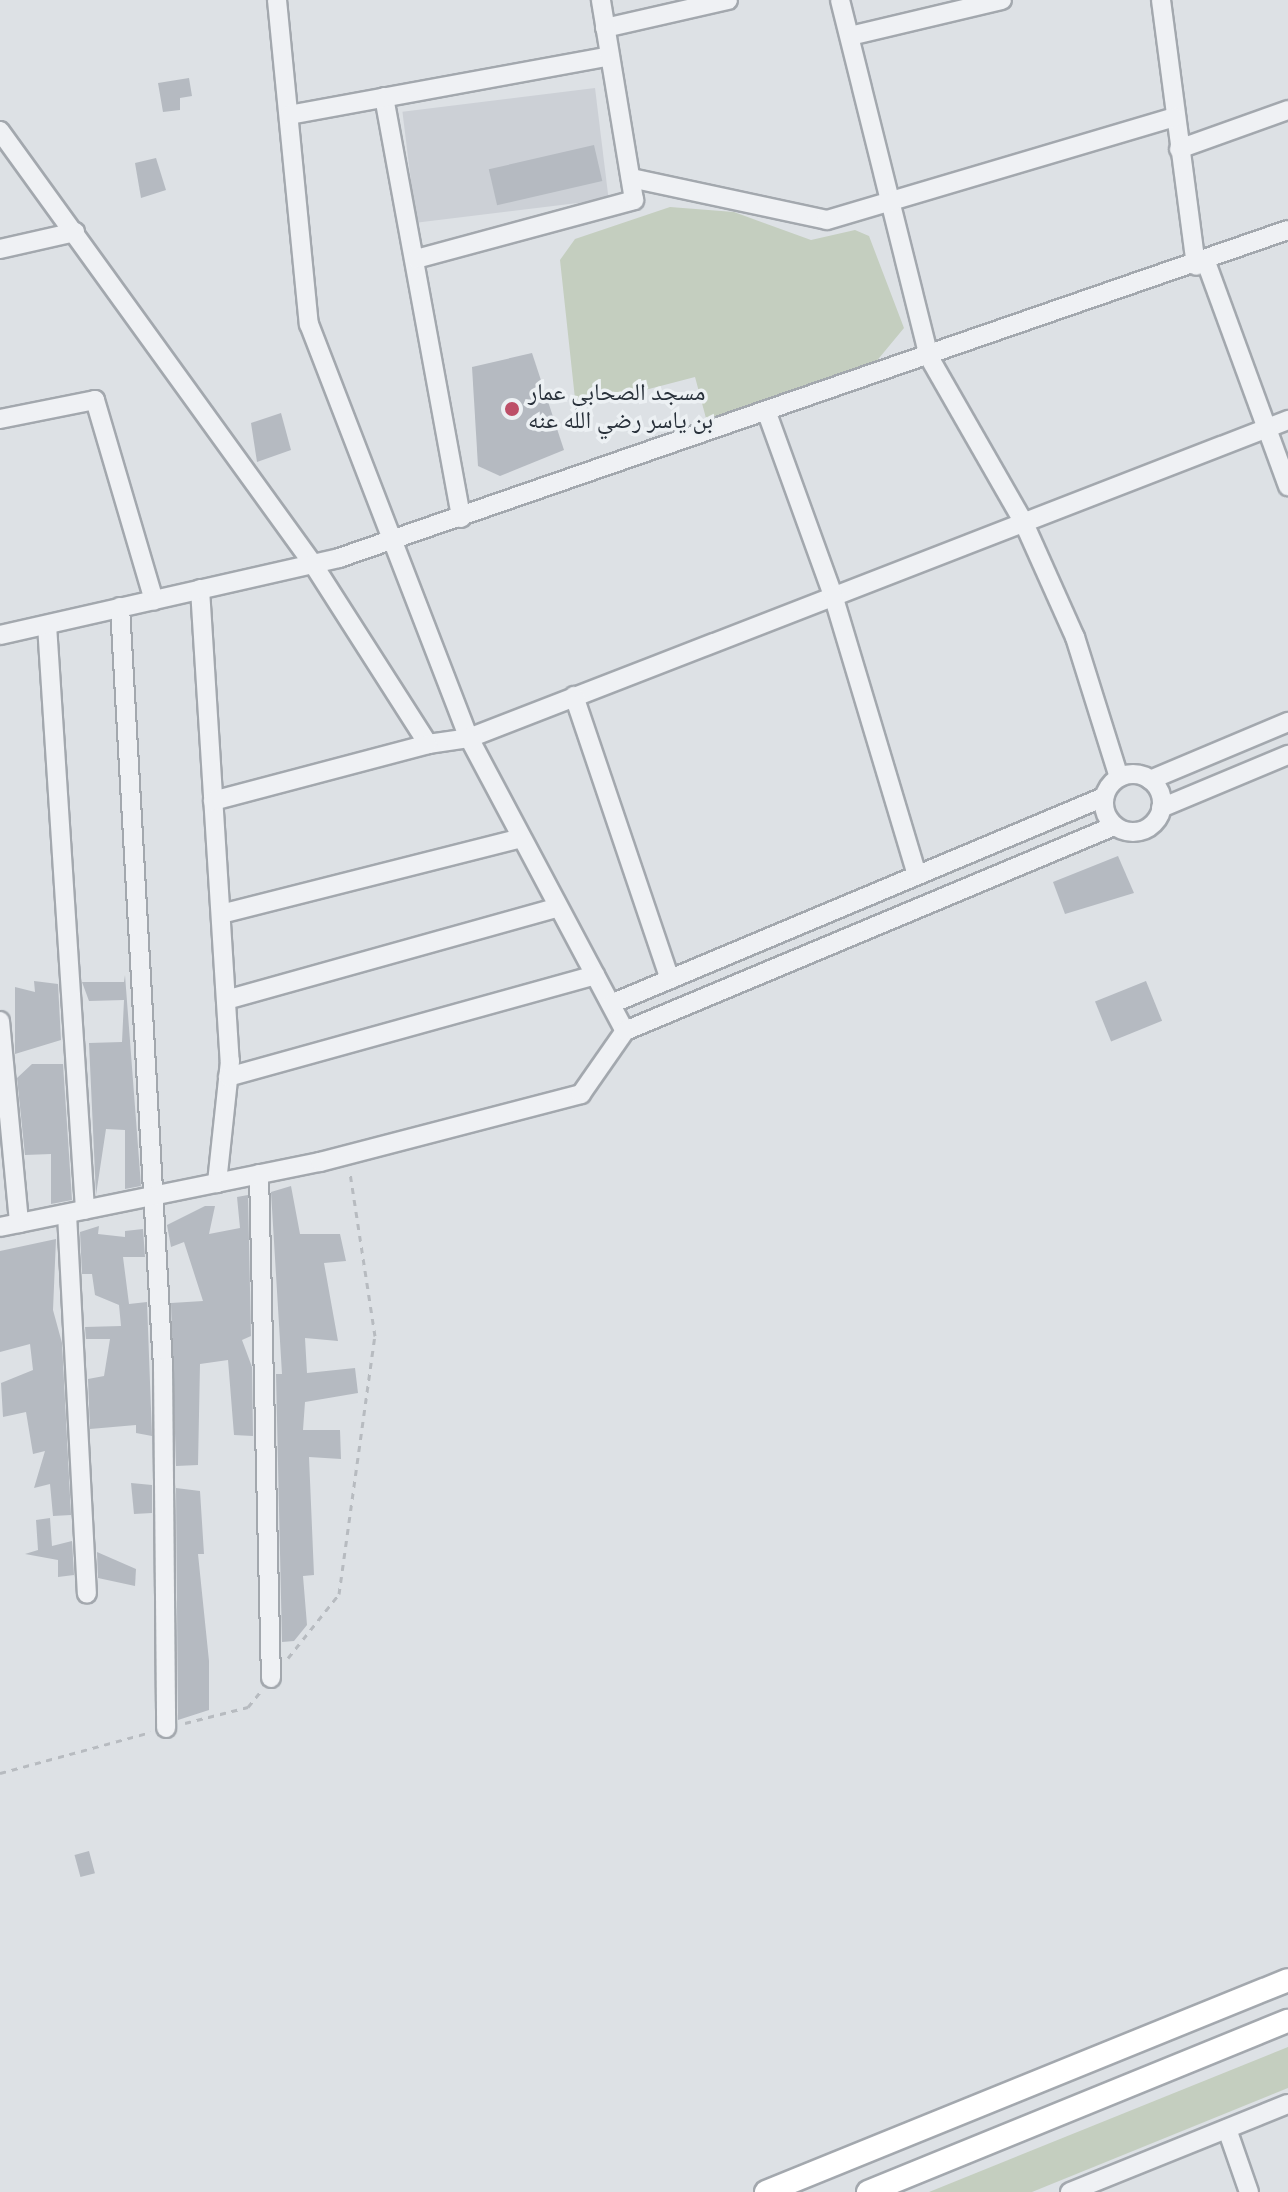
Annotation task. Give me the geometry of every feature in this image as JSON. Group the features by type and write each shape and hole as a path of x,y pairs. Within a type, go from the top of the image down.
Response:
{"main road":[{"path":"766,2192 1288,1980"},
{"path":"868,2192 1288,2021"}],"street":[{"path":"277,0 309,324 469,738 625,1031"},
{"path":"416,259 634,200 601,0"},
{"path":"605,28 728,0"},
{"path":"840,0 929,357 1023,521 1075,637 1119,777"},
{"path":"850,36 1002,0"},
{"path":"1161,0 1174,117 1201,264 1288,486"},
{"path":"289,115 610,56"},
{"path":"384,97 461,518"},
{"path":"1179,149 1288,110"},
{"path":"631,178 827,220 889,199 1174,117"},
{"path":"0,131 313,564 428,744"},
{"path":"0,635 313,564 461,518 1201,264 1288,230"},
{"path":"0,249 75,232"},
{"path":"0,419 95,400 154,600"},
{"path":"767,413 833,595 917,875"},
{"path":"213,801 428,744 469,738 1288,420"},
{"path":"200,589 226,1000 228,1077 217,1183"},
{"path":"120,607 156,1196 166,1728"},
{"path":"47,625 76,1212 87,1593"},
{"path":"574,696 670,979"},
{"path":"1119,777 1150,780 1288,722"},
{"path":"0,1227 259,1174 581,1094 625,1031 1114,826 1143,831 1161,808 1288,755"},
{"path":"611,1004 1104,797 1119,777"},
{"path":"1150,780 1161,808"},
{"path":"1104,797 1114,826"},
{"path":"221,914 521,838"},
{"path":"226,1000 558,907"},
{"path":"228,1077 595,975"},
{"path":"0,1021 19,1223"},
{"path":"259,1174 271,1678"},
{"path":"1070,2192 1288,2104"},
{"path":"1227,2129 1249,2192"}],"shaded area":[{"path":"595,88 609,199 416,223 402,112"}],"green space":[{"path":"670,207 734,212 811,240 855,230 869,236 904,328 870,369 707,422 695,377 576,408 560,260 575,239"},
{"path":"1288,2047 1288,2088 1032,2192 929,2192"}],"building":[{"path":"189,78 192,96 180,98 180,110 163,112 158,83"},
{"path":"594,145 602,181 497,205 489,169"},
{"path":"156,158 166,190 141,198 135,163"},
{"name":"مسجد الصحابي عمار بن ياسر رضي الله عنه","path":"532,353 564,450 500,476 478,466 472,367"},
{"path":"281,413 291,450 257,462 251,423"},
{"path":"1118,856 1134,893 1065,914 1053,882"},
{"path":"125,975 141,1186 125,1189 125,1130 106,1129 96,1195 89,1043 122,1042 124,1000 89,1001 82,982 124,982"},
{"path":"34,981 58,984 61,1040 15,1054 15,987 35,992"},
{"path":"1146,981 1162,1021 1111,1041 1095,1002"},
{"path":"32,1064 63,1064 72,1200 51,1204 51,1154 25,1155 17,1078"},
{"path":"291,1186 300,1234 340,1234 346,1261 324,1263 338,1341 305,1338 307,1373 355,1368 358,1393 305,1402 303,1430 340,1430 341,1459 309,1457 314,1575 303,1576 307,1625 294,1641 282,1642 276,1374 282,1374 271,1192"},
{"path":"248,1195 251,1336 242,1340 252,1367 253,1436 234,1435 228,1360 200,1364 198,1465 176,1466 171,1303 203,1301 184,1242 171,1247 167,1225 205,1206 215,1206 209,1234 240,1228 237,1197"},
{"path":"99,1226 98,1234 125,1237 125,1231 143,1229 145,1257 123,1257 129,1304 147,1302 152,1436 136,1433 136,1425 90,1429 88,1379 104,1376 110,1339 86,1339 85,1327 121,1326 119,1305 95,1295 92,1274 82,1274 80,1232"},
{"path":"56,1239 53,1310 62,1343 71,1515 53,1516 50,1484 34,1488 45,1451 33,1454 26,1412 3,1417 1,1383 33,1370 30,1344 0,1352 0,1251"},
{"path":"131,1483 152,1485 152,1513 134,1514"},
{"path":"176,1488 200,1491 204,1554 198,1554 209,1661 209,1710 178,1720"},
{"path":"50,1518 52,1546 72,1541 74,1575 58,1577 58,1560 25,1554 38,1550 36,1520"},
{"path":"97,1552 136,1569 135,1586 98,1578"},
{"path":"89,1851 95,1873 80,1877 75,1855"}],"place":[{"name":"مسجد الصحابي عمار بن ياسر رضي الله عنه","path":"512,409"}]}
